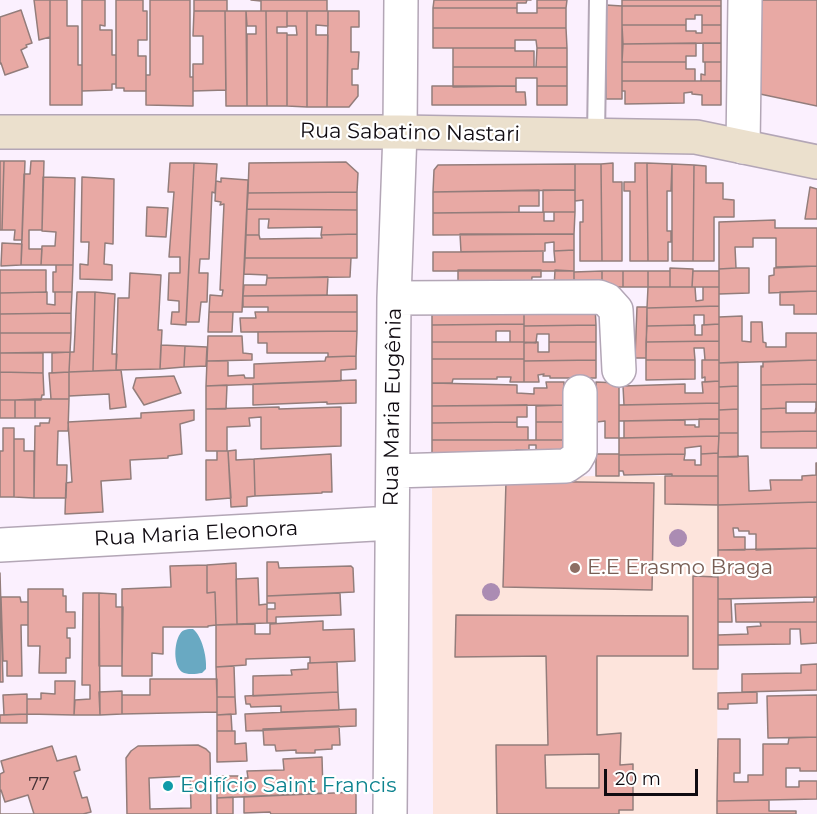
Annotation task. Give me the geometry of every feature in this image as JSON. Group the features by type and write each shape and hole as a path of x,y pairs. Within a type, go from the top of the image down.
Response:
{"street":[{"name":"Rua Maria Eugênia","path":"390,814 394,298 400,132 400,0"},
{"path":"743,147 745,0"},
{"name":"Rua Sabatino Nastari","path":"0,132 400,132 696,137 817,162"},
{"path":"394,298 599,297 607,300 616,310 619,370"},
{"path":"393,471 566,466 576,459 580,452 580,392"},
{"name":"Rua Maria Eleonora","path":"0,545 392,523"}],"lane":[{"path":"596,136 597,0"}],"shaded area":[{"name":"E.E Erasmo Braga","path":"718,476 717,814 433,814 432,480"}],"water":[{"path":"193,629 203,647 206,669 202,673 189,674 179,669 176,648 181,632"}],"building":[{"path":"34,0 50,0 50,37 39,40"},
{"path":"50,0 67,0 67,26 78,26 78,65 82,65 82,105 50,105"},
{"path":"82,0 105,0 105,26 100,25 100,30 112,30 112,55 116,55 116,84 112,84 112,90 82,91"},
{"path":"116,0 143,0 143,11 147,11 147,40 138,40 138,56 146,56 146,91 124,91 124,88 116,88"},
{"path":"150,0 190,0 190,77 193,77 193,106 146,105 146,75 150,75"},
{"path":"194,0 227,0 227,11 194,11"},
{"path":"251,0 327,0 327,11 261,11 261,1"},
{"path":"434,0 527,0 526,3 517,3 517,8 433,8"},
{"path":"537,0 567,0 566,8 537,8"},
{"path":"622,0 721,0 721,6 622,6"},
{"path":"761,0 817,0 817,106 760,94"},
{"path":"606,5 622,6 622,99 606,99"},
{"path":"622,6 721,6 721,25 702,25 702,15 695,15 695,19 686,19 686,25 622,25"},
{"path":"433,8 517,8 517,13 537,13 537,8 566,8 566,28 433,28"},
{"path":"21,10 32,43 21,50 28,67 5,75 0,64 0,17"},
{"path":"194,11 225,11 226,90 193,91 193,64 203,64 203,36 193,36"},
{"path":"225,11 246,11 247,106 226,106"},
{"path":"246,11 266,11 267,106 247,106 247,34 256,34 256,26 247,26"},
{"path":"266,11 287,11 287,27 277,27 277,33 287,33 287,106 267,106"},
{"path":"287,11 307,11 307,107 287,106 287,35 297,35 296,26 287,26"},
{"path":"307,11 328,11 328,26 316,25 316,35 328,35 327,107 307,107"},
{"path":"328,11 359,11 359,27 351,27 351,52 359,52 358,69 352,69 352,85 358,85 358,96 349,107 327,107"},
{"path":"622,25 686,25 686,31 702,33 702,25 721,25 721,43 623,44"},
{"path":"433,28 566,28 567,48 537,48 536,40 515,40 515,48 433,48"},
{"path":"696,43 696,56 686,56 686,62 622,62 623,44"},
{"path":"703,43 721,43 721,62 703,62"},
{"path":"453,48 515,48 515,51 534,51 534,67 453,67"},
{"path":"537,48 567,48 567,67 536,67"},
{"path":"622,62 686,62 686,69 695,69 695,81 622,81"},
{"path":"705,62 721,62 721,81 701,81 701,74 705,75"},
{"path":"453,67 567,67 567,86 537,86 537,78 516,78 516,86 453,87"},
{"path":"622,81 721,81 721,105 702,105 702,95 692,94 692,92 684,93 684,103 625,104"},
{"path":"432,86 516,86 516,92 525,92 526,105 432,105"},
{"path":"537,86 567,86 567,105 537,105"},
{"path":"0,161 4,161 2,230 0,230"},
{"path":"4,161 25,161 22,240 14,240 15,230 2,230"},
{"path":"31,161 44,161 42,230 29,230 29,249 42,249 41,265 21,265 24,174 30,174"},
{"path":"346,162 358,173 357,192 248,193 249,163"},
{"path":"170,163 194,163 186,325 171,324 172,312 179,312 179,301 168,300 169,273 180,273 180,257 169,257 174,192 168,192"},
{"path":"194,163 217,164 215,193 212,192 209,259 200,259 199,273 208,273 207,302 201,302 199,322 186,322"},
{"path":"613,163 613,182 622,182 622,261 602,261 601,164"},
{"path":"635,163 647,163 648,261 630,261 630,191 624,191 624,182 635,182"},
{"path":"647,163 672,164 671,191 667,191 667,231 671,231 671,242 668,242 668,261 648,261"},
{"path":"575,164 601,164 602,261 580,261 580,222 583,222 583,200 575,201"},
{"path":"575,164 575,190 433,192 434,170 438,165"},
{"path":"672,164 694,165 693,261 672,261"},
{"path":"694,165 706,166 706,183 723,183 723,199 734,200 734,217 714,217 714,261 693,261"},
{"path":"43,177 75,178 73,265 41,265 42,246 55,246 56,232 42,231"},
{"path":"82,177 114,179 113,244 105,243 104,264 112,265 112,280 80,279 80,264 88,265 89,242 81,242"},
{"path":"221,178 248,180 242,312 209,312 210,295 222,296 223,290 220,290 224,204 220,205 221,202 215,201 216,181 221,182"},
{"path":"810,187 817,189 817,219 805,219"},
{"path":"539,190 539,206 519,206 519,212 433,213 433,192"},
{"path":"543,190 575,190 575,212 543,212"},
{"path":"357,192 357,210 247,209 248,193"},
{"path":"147,207 168,208 166,237 146,236"},
{"path":"247,209 357,210 357,234 321,235 322,227 268,228 269,219 259,219 259,235 246,235"},
{"path":"544,212 544,221 554,221 554,212 575,212 574,234 433,235 433,213"},
{"path":"775,220 775,228 817,228 817,266 776,267 776,238 753,238 753,247 735,247 736,268 719,269 719,222"},
{"path":"357,234 357,258 245,258 246,235 259,235 260,239 322,238 321,235"},
{"path":"460,234 574,234 574,250 554,251 554,242 545,243 545,251 461,252"},
{"path":"2,243 22,244 21,265 1,266"},
{"path":"574,250 574,271 433,271 433,252 543,251 543,262 555,262 554,251"},
{"path":"245,258 351,258 350,277 267,278 267,275 244,274"},
{"path":"56,265 73,265 72,292 53,292 53,272 56,272"},
{"path":"817,266 817,291 769,293 769,276 774,275 774,268"},
{"path":"670,268 693,269 692,287 670,287"},
{"path":"749,268 749,293 719,294 719,269"},
{"path":"0,270 46,270 46,292 0,293"},
{"path":"458,270 541,270 541,277 532,277 531,288 458,288"},
{"path":"555,270 574,271 574,287 554,288"},
{"path":"602,271 623,271 623,287 602,287"},
{"path":"602,271 602,287 574,287 574,272"},
{"path":"623,271 648,271 648,287 623,287"},
{"path":"648,271 670,271 670,287 648,287"},
{"path":"693,271 719,271 719,287 692,287"},
{"path":"130,273 161,275 158,330 162,330 160,369 116,370 118,298 129,298"},
{"path":"328,277 327,295 243,296 244,285 266,285 267,278"},
{"path":"648,287 695,287 696,301 703,300 703,287 719,287 719,306 647,308"},
{"path":"817,291 817,314 794,314 794,305 780,305 780,292"},
{"path":"47,292 47,304 55,305 55,292 72,292 71,313 0,314 0,293"},
{"path":"77,292 95,292 93,371 69,372 70,352 74,352"},
{"path":"95,292 115,294 112,354 117,354 116,370 93,371"},
{"path":"357,295 357,312 268,312 268,307 243,307 243,296"},
{"path":"719,306 719,324 704,325 704,315 694,315 694,325 647,326 647,308"},
{"path":"432,307 524,307 524,324 432,325"},
{"path":"524,307 595,307 596,325 524,326"},
{"path":"637,307 647,307 646,358 635,358"},
{"path":"209,312 233,312 232,332 208,332"},
{"path":"255,312 357,312 357,331 241,332 240,318 256,318"},
{"path":"71,313 71,333 0,333 0,314"},
{"path":"742,316 742,341 751,342 751,322 762,322 763,342 766,343 766,347 786,347 786,333 817,333 817,360 719,363 719,317"},
{"path":"524,324 524,342 510,342 510,331 496,331 496,342 432,342 432,325"},
{"path":"719,324 719,341 646,342 647,326 695,325 695,335 702,335 702,325"},
{"path":"596,325 596,342 549,342 549,334 537,334 536,343 524,342 524,326"},
{"path":"357,331 356,356 328,357 328,353 267,353 267,343 258,343 258,332"},
{"path":"0,333 71,333 70,352 0,353"},
{"path":"208,336 242,336 243,353 252,354 252,360 207,361"},
{"path":"719,341 719,360 705,360 704,348 694,348 695,360 646,360 646,342"},
{"path":"432,342 524,342 524,359 432,359"},
{"path":"538,342 538,352 549,352 549,342 596,342 596,360 524,361 524,343"},
{"path":"161,345 185,346 184,367 160,369"},
{"path":"185,346 207,347 206,366 184,367"},
{"path":"70,352 69,372 52,373 52,353"},
{"path":"0,353 43,353 43,373 0,372"},
{"path":"356,356 356,369 341,370 341,381 206,386 207,361 228,361 228,376 244,375 245,378 254,378 254,364 325,361 326,357"},
{"path":"432,359 524,359 524,382 510,382 511,377 497,377 497,379 453,379 452,383 432,383"},
{"path":"596,360 596,378 550,378 550,376 543,376 544,374 538,375 539,382 524,382 524,361"},
{"path":"646,360 695,360 695,379 646,380"},
{"path":"702,360 719,360 719,381 705,382 705,377 702,378"},
{"path":"817,360 817,384 761,385 763,362"},
{"path":"738,362 738,386 719,387 719,363"},
{"path":"121,370 126,407 110,409 109,394 69,396 69,372"},
{"path":"0,372 43,373 44,395 41,400 0,400"},
{"path":"69,372 69,399 51,399 49,373"},
{"path":"174,376 181,393 144,405 133,388 136,378"},
{"path":"356,380 356,403 253,405 253,384"},
{"path":"719,381 719,403 624,405 623,386 685,384 685,393 703,393 702,382"},
{"path":"546,382 564,382 564,405 432,406 432,383 517,385 517,393 534,394 534,388 547,388"},
{"path":"596,382 619,383 619,438 605,438 605,421 597,422"},
{"path":"817,384 817,407 816,402 786,402 786,408 761,409 761,385"},
{"path":"227,385 226,409 206,409 206,386"},
{"path":"738,386 738,409 719,410 719,387"},
{"path":"35,399 69,399 68,431 58,431 57,465 67,465 66,498 34,498 35,426 40,426 40,423 49,423 50,418 35,418"},
{"path":"35,399 35,418 15,418 15,400"},
{"path":"0,400 15,400 15,418 0,418"},
{"path":"719,403 719,419 619,421 619,405"},
{"path":"527,405 527,417 517,417 517,422 432,423 432,406"},
{"path":"564,405 563,422 536,422 536,406"},
{"path":"279,407 279,409 341,407 341,446 261,449 261,417 249,418 250,426 227,427 227,451 206,451 206,409"},
{"path":"816,407 817,431 761,432 761,409 786,408 786,413 815,413"},
{"path":"738,409 738,433 719,433 719,410"},
{"path":"194,410 194,420 180,424 182,454 168,456 168,458 130,460 131,479 101,481 103,512 65,514 66,483 72,482 68,422 141,418 141,413"},
{"path":"699,419 719,419 719,436 624,438 624,421 685,420 685,425 699,427"},
{"path":"517,422 517,427 528,427 528,440 432,440 432,423"},
{"path":"536,422 563,422 564,440 536,440"},
{"path":"3,428 14,428 14,497 0,497 0,451 3,451"},
{"path":"817,431 817,448 761,448 761,432"},
{"path":"719,433 738,433 738,457 718,457"},
{"path":"719,436 718,453 701,454 701,446 685,448 685,454 619,455 619,438"},
{"path":"14,439 24,439 24,451 34,451 34,498 14,497"},
{"path":"432,440 564,440 564,457 536,457 536,445 529,445 529,450 516,450 517,457 432,458"},
{"path":"236,450 236,460 254,459 255,496 247,497 247,506 231,507 228,451"},
{"path":"217,451 228,451 231,498 206,500 206,460 217,460"},
{"path":"718,453 718,476 624,475 623,471 619,471 619,455 685,454 684,460 695,460 695,465 701,465 701,454"},
{"path":"331,454 332,492 255,496 254,459"},
{"path":"596,454 619,454 619,476 596,476"},
{"path":"748,456 749,491 771,490 770,480 802,480 802,476 816,475 817,463 817,502 718,505 718,457"},
{"path":"665,476 718,476 718,505 665,504"},
{"path":"506,481 654,483 652,590 503,587"},
{"path":"817,502 817,548 756,550 756,534 733,528 734,537 745,537 745,550 718,550 718,505"},
{"path":"817,548 817,597 718,599 718,550"},
{"path":"267,562 278,562 279,568 351,566 354,592 267,596"},
{"path":"236,563 237,624 216,625 215,592 207,593 207,565"},
{"path":"207,565 207,593 215,592 216,625 163,627 163,654 152,653 152,676 122,676 122,589 171,587 170,566"},
{"path":"0,573 3,682 0,682"},
{"path":"693,576 718,577 718,669 693,669"},
{"path":"258,578 259,605 267,604 267,623 237,624 236,579"},
{"path":"28,589 63,589 63,596 66,596 66,612 75,612 75,628 67,628 67,638 70,638 70,658 66,658 66,673 39,673 40,646 28,646"},
{"path":"83,593 99,593 100,715 74,715 75,700 90,699 90,685 82,685"},
{"path":"99,593 116,594 116,607 123,607 122,666 99,666"},
{"path":"340,593 341,615 276,617 276,623 267,623 267,609 275,609 275,603 267,603 267,596"},
{"path":"1,597 20,597 21,602 28,602 28,625 21,625 22,676 7,676 7,661 3,661"},
{"path":"814,597 817,597 817,622 736,622 735,604 814,602"},
{"path":"718,599 731,599 732,622 718,622"},
{"path":"456,615 688,616 688,656 597,656 597,735 621,733 620,765 633,764 633,810 619,810 619,814 497,814 496,745 548,745 546,656 455,657","holes":["599,754 599,788 546,788 545,755"]},
{"path":"323,621 323,630 354,629 355,661 310,663 310,657 246,659 246,665 216,667 216,625 255,624 255,634 270,634 270,624"},
{"path":"760,622 817,622 817,643 801,644 800,629 790,629 790,644 718,645 718,635 748,634 747,627 761,626"},
{"path":"337,662 338,692 253,696 253,676 292,675 291,670 308,669 308,663"},
{"path":"817,664 817,690 742,692 742,674 801,673 801,665"},
{"path":"234,666 235,697 217,697 216,667"},
{"path":"150,679 217,679 217,712 122,714 122,695 150,695"},
{"path":"55,681 75,681 74,715 27,714 27,699 41,699 41,693 55,694"},
{"path":"122,691 122,714 100,715 99,692"},
{"path":"338,692 339,710 281,712 281,706 251,707 250,704 246,704 245,696"},
{"path":"757,692 757,703 728,704 728,709 718,709 718,693"},
{"path":"27,694 27,714 4,715 3,695"},
{"path":"817,695 817,737 768,738 767,696"},
{"path":"217,697 235,697 236,714 217,715"},
{"path":"356,709 356,726 246,731 245,714"},
{"path":"27,714 27,723 0,723 0,715"},
{"path":"231,714 232,731 217,731 217,715"},
{"path":"339,726 340,745 332,745 332,749 315,750 315,753 296,753 296,750 276,751 275,745 264,745 263,729"},
{"path":"217,731 235,731 235,744 246,743 247,761 217,762"},
{"path":"817,737 817,771 786,768 786,787 799,787 799,781 817,781 817,799 717,801 718,739 740,739 740,773 734,773 734,782 748,782 748,775 763,775 763,744 788,744 789,738"},
{"name":"Edifício Saint Francis","path":"198,745 210,753 211,814 127,814 126,758 131,751 138,746"},
{"path":"52,746 57,761 76,756 80,770 74,772 82,798 87,797 91,812 83,814 0,814 0,774 4,772 1,761"},
{"path":"322,757 323,793 217,798 217,776 248,778 247,771 284,770 283,759"},
{"path":"190,776 191,808 150,809 149,778"},
{"path":"0,790 5,802 28,795 34,814 0,814"},
{"path":"356,792 356,814 244,813 244,797"},
{"path":"233,797 233,814 217,814 217,798"},
{"path":"769,800 769,811 796,811 796,814 717,814 717,801"}],"place":[{"name":"E.E Erasmo Braga","path":"575,568"},
{"name":"Edifício Saint Francis","path":"168,786"}]}
